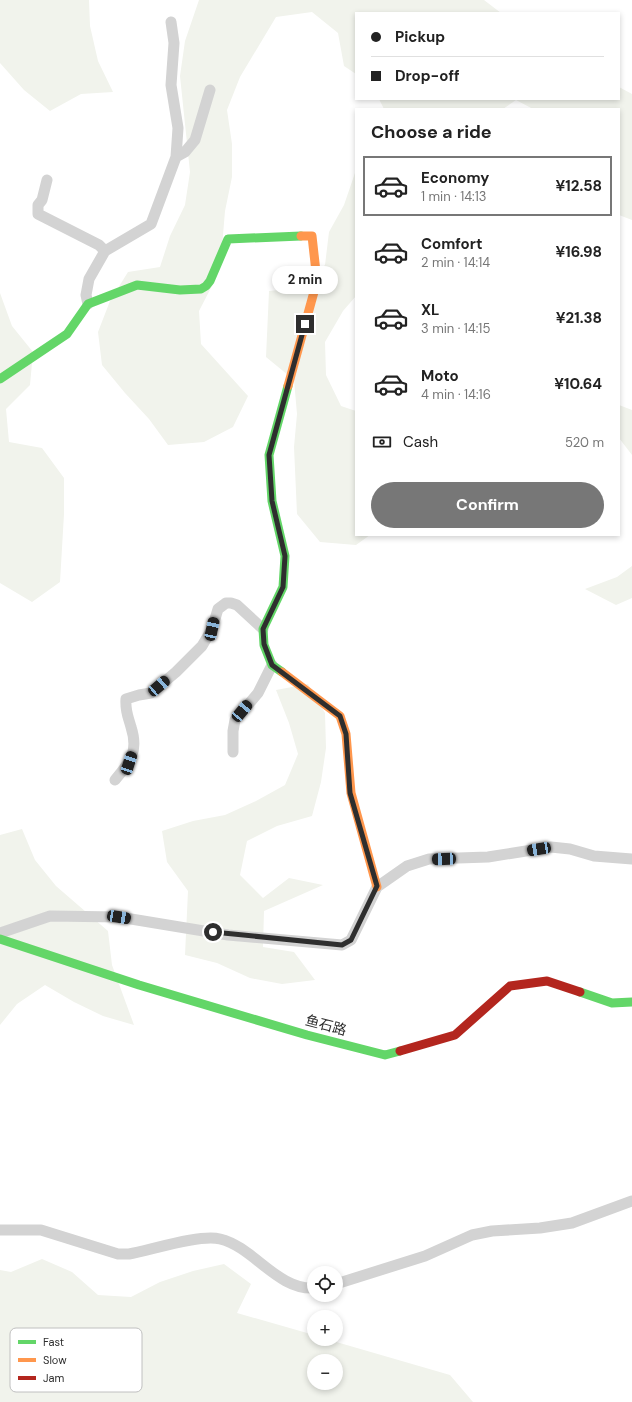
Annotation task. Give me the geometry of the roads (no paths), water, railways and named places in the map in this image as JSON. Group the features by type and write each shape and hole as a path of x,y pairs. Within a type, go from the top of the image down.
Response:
{"street":[{"path":"88,304 86,295 89,279 105,251 151,224 176,157 178,128 171,85 174,43 171,22"},
{"path":"176,157 185,152 195,140 210,90"},
{"path":"47,180 42,200 38,205 38,214 99,245 105,251"},
{"path":"0,379 67,334 88,304 137,285 180,290 201,289 206,286 210,281 228,239 312,236 317,281 269,455 272,501 285,556 283,587 263,629 264,644 272,665 340,716 346,734 350,793 377,886"},
{"path":"115,780 129,763 134,748 132,729 125,709 126,699 151,693 176,672 202,646 212,629 218,609 226,603 237,605 263,629"},
{"path":"233,752 233,731 235,720 258,693 272,665"},
{"path":"0,932 50,916 119,917 228,935 342,945 351,940 377,886 406,866 429,859 488,857 551,847 570,849 594,856 632,859"},
{"name":"鱼石路","path":"0,939 132,982 291,1031 385,1055 455,1035 510,986 547,981 612,1003 632,1002"},
{"path":"343,1282 425,1256 472,1236 492,1231 540,1228 572,1223 632,1201"},
{"path":"0,1230 41,1230 118,1254 129,1254 199,1239 219,1239 233,1244 274,1274 307,1289"}]}
